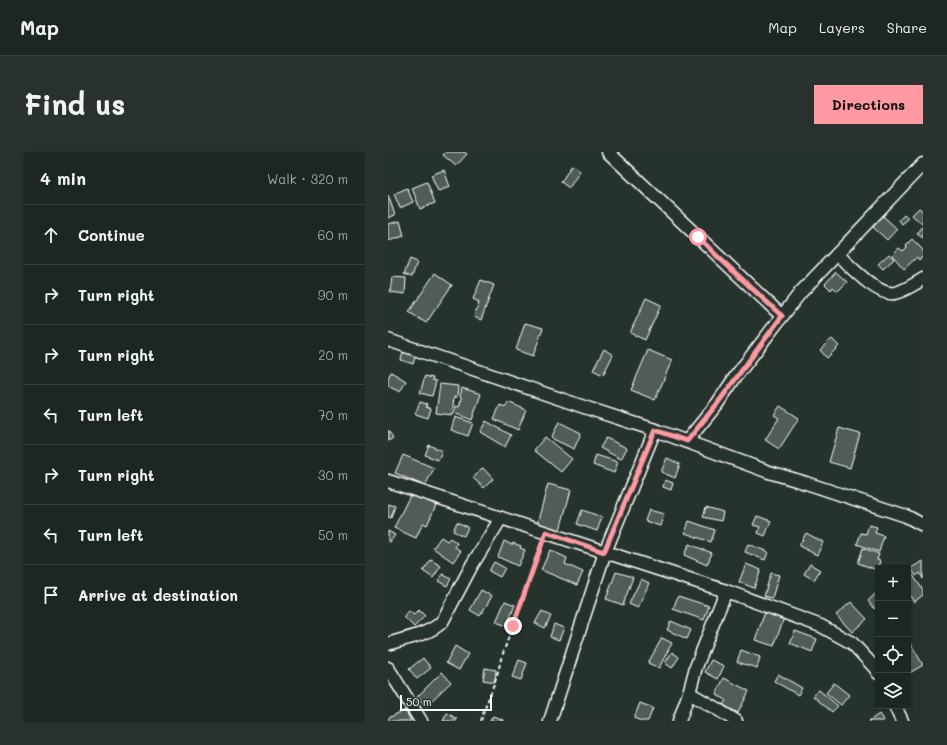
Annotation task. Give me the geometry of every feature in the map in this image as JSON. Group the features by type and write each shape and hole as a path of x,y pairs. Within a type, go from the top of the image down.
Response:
{"street":[{"path":"608,152 782,316"},
{"path":"687,441 717,404 800,292 923,164"},
{"path":"837,254 877,289 885,292 894,293 923,279"},
{"path":"388,340 687,441 770,472 906,516 923,525"},
{"path":"550,721 604,552 655,430"},
{"path":"388,481 726,591 821,626 852,643 875,668"},
{"path":"388,644 429,631 437,627 442,622 477,556 501,518"},
{"path":"679,721 690,693 696,667 726,591"},
{"path":"388,668 421,721"},
{"path":"690,693 736,721"},
{"path":"896,709 902,721"}],"path":[{"path":"480,721 499,673 501,659 546,532"}],"building":[{"path":"446,152 464,152 467,154 456,166 443,155"},
{"path":"572,165 580,171 569,188 561,182"},
{"path":"444,170 450,187 438,191 431,175"},
{"path":"427,182 435,203 420,209 412,188"},
{"path":"407,188 413,202 400,208 394,194"},
{"path":"388,195 395,215 388,218"},
{"path":"919,208 923,211 922,224 912,215"},
{"path":"904,215 908,219 902,224 899,220"},
{"path":"883,216 897,229 887,240 873,227"},
{"path":"400,221 404,236 388,241 388,224"},
{"path":"923,226 923,238 917,234"},
{"path":"912,239 923,250 923,256 919,260 917,257 904,269 892,255 899,248 903,251"},
{"path":"889,254 894,259 883,269 878,264"},
{"path":"410,259 417,262 412,277 404,274"},
{"path":"836,272 847,282 838,291 833,287 831,290 825,284"},
{"path":"435,273 452,285 426,323 409,312"},
{"path":"392,277 406,278 405,294 390,292"},
{"path":"481,280 494,285 481,320 474,317 479,302 473,299"},
{"path":"646,298 661,305 645,340 630,333"},
{"path":"525,323 543,328 533,356 516,350"},
{"path":"832,339 839,346 827,358 820,350"},
{"path":"405,345 417,349 413,364 401,360"},
{"path":"604,349 613,355 603,375 593,370"},
{"path":"648,350 672,360 655,400 631,390"},
{"path":"391,372 406,381 400,392 388,386 388,378"},
{"path":"425,376 433,378 432,380 436,381 432,396 420,393"},
{"path":"440,384 458,386 457,397 454,397 452,415 436,413"},
{"path":"462,388 481,394 472,420 454,413 456,406 459,407 462,398 460,397"},
{"path":"420,402 427,404 426,407 431,409 428,418 415,414"},
{"path":"508,402 526,410 518,430 494,419 500,405 506,407"},
{"path":"780,406 799,418 779,449 765,440 779,418 774,415"},
{"path":"455,417 473,423 468,436 451,430"},
{"path":"486,421 511,435 505,447 480,432"},
{"path":"559,422 581,433 574,449 551,438"},
{"path":"839,428 860,434 850,468 829,462"},
{"path":"388,430 393,438 388,441"},
{"path":"545,437 572,459 561,472 534,450"},
{"path":"606,438 627,448 621,459 600,448"},
{"path":"429,445 442,451 438,460 425,455"},
{"path":"403,455 434,468 425,486 395,473"},
{"path":"596,455 618,462 614,473 593,465"},
{"path":"667,458 680,464 675,478 661,472"},
{"path":"483,468 493,479 484,488 473,478"},
{"path":"665,480 673,483 671,490 663,487"},
{"path":"548,484 571,490 560,530 537,524"},
{"path":"411,493 436,505 427,525 423,523 416,538 394,528"},
{"path":"388,504 395,506 391,518 388,517"},
{"path":"706,507 723,512 721,521 703,517"},
{"path":"582,510 602,517 597,531 577,524"},
{"path":"649,510 664,514 660,526 645,521"},
{"path":"757,516 771,521 765,536 758,533 760,527 753,525"},
{"path":"689,521 715,530 711,542 685,533"},
{"path":"457,522 468,527 464,536 453,531"},
{"path":"869,525 877,527 875,533 884,536 879,552 857,544 861,533 866,534"},
{"path":"388,531 395,535 390,542 388,541"},
{"path":"806,533 823,542 817,555 799,546"},
{"path":"441,537 447,541 450,538 457,543 455,547 461,551 453,562 433,548"},
{"path":"504,541 512,545 513,543 521,546 520,548 525,550 518,566 498,557"},
{"path":"689,544 712,553 707,565 684,555"},
{"path":"748,544 768,552 765,560 745,552"},
{"path":"863,548 879,554 877,560 880,561 879,565 875,565 875,569 858,563"},
{"path":"550,550 567,558 565,564 583,572 577,585 541,570"},
{"path":"431,560 441,566 433,578 423,571"},
{"path":"923,561 923,579 920,573 916,576 911,568"},
{"path":"494,562 505,568 500,577 489,571"},
{"path":"746,564 761,570 754,588 739,582"},
{"path":"810,564 820,570 814,580 804,574"},
{"path":"616,572 633,577 623,605 606,599"},
{"path":"911,572 923,590 923,595 914,602 911,598"},
{"path":"771,573 779,575 772,598 764,596"},
{"path":"442,574 451,579 447,586 438,581"},
{"path":"641,579 649,583 638,608 629,604"},
{"path":"481,590 492,596 480,616 470,610"},
{"path":"875,594 875,609 868,601"},
{"path":"678,596 709,606 704,620 673,609"},
{"path":"505,601 515,605 507,626 496,622"},
{"path":"851,602 867,619 852,632 836,615"},
{"path":"419,610 425,616 414,627 404,617 409,611 414,615"},
{"path":"542,611 551,616 545,628 535,623"},
{"path":"765,612 784,618 774,646 755,640"},
{"path":"671,621 691,630 687,639 667,630"},
{"path":"554,624 564,628 559,640 550,637"},
{"path":"795,631 817,639 812,652 790,643"},
{"path":"662,638 672,643 659,668 648,663"},
{"path":"911,644 923,665 911,672"},
{"path":"455,646 468,654 459,670 446,663"},
{"path":"741,650 760,657 757,668 737,662"},
{"path":"672,652 679,657 672,668 665,663"},
{"path":"423,658 431,668 417,679 409,669"},
{"path":"519,660 527,663 521,680 512,677"},
{"path":"711,660 724,666 718,679 705,672"},
{"path":"485,668 496,670 495,682 483,680"},
{"path":"442,672 451,682 426,706 417,697"},
{"path":"778,674 802,688 798,695 774,681"},
{"path":"724,678 749,691 738,713 723,705 726,700 716,694"},
{"path":"834,683 849,695 841,705 826,693"},
{"path":"819,690 838,706 832,712 813,696"},
{"path":"640,703 653,708 648,721 641,721 634,718"},
{"path":"405,710 411,721 388,721 388,718"},
{"path":"447,713 457,719 456,721 443,721"},
{"path":"879,714 884,721 869,721"},
{"path":"493,716 503,720 503,721 490,721"}],"route":[{"path":"513,626 546,532 604,552 655,430 687,441 717,404 736,376 782,316 698,237"}]}
